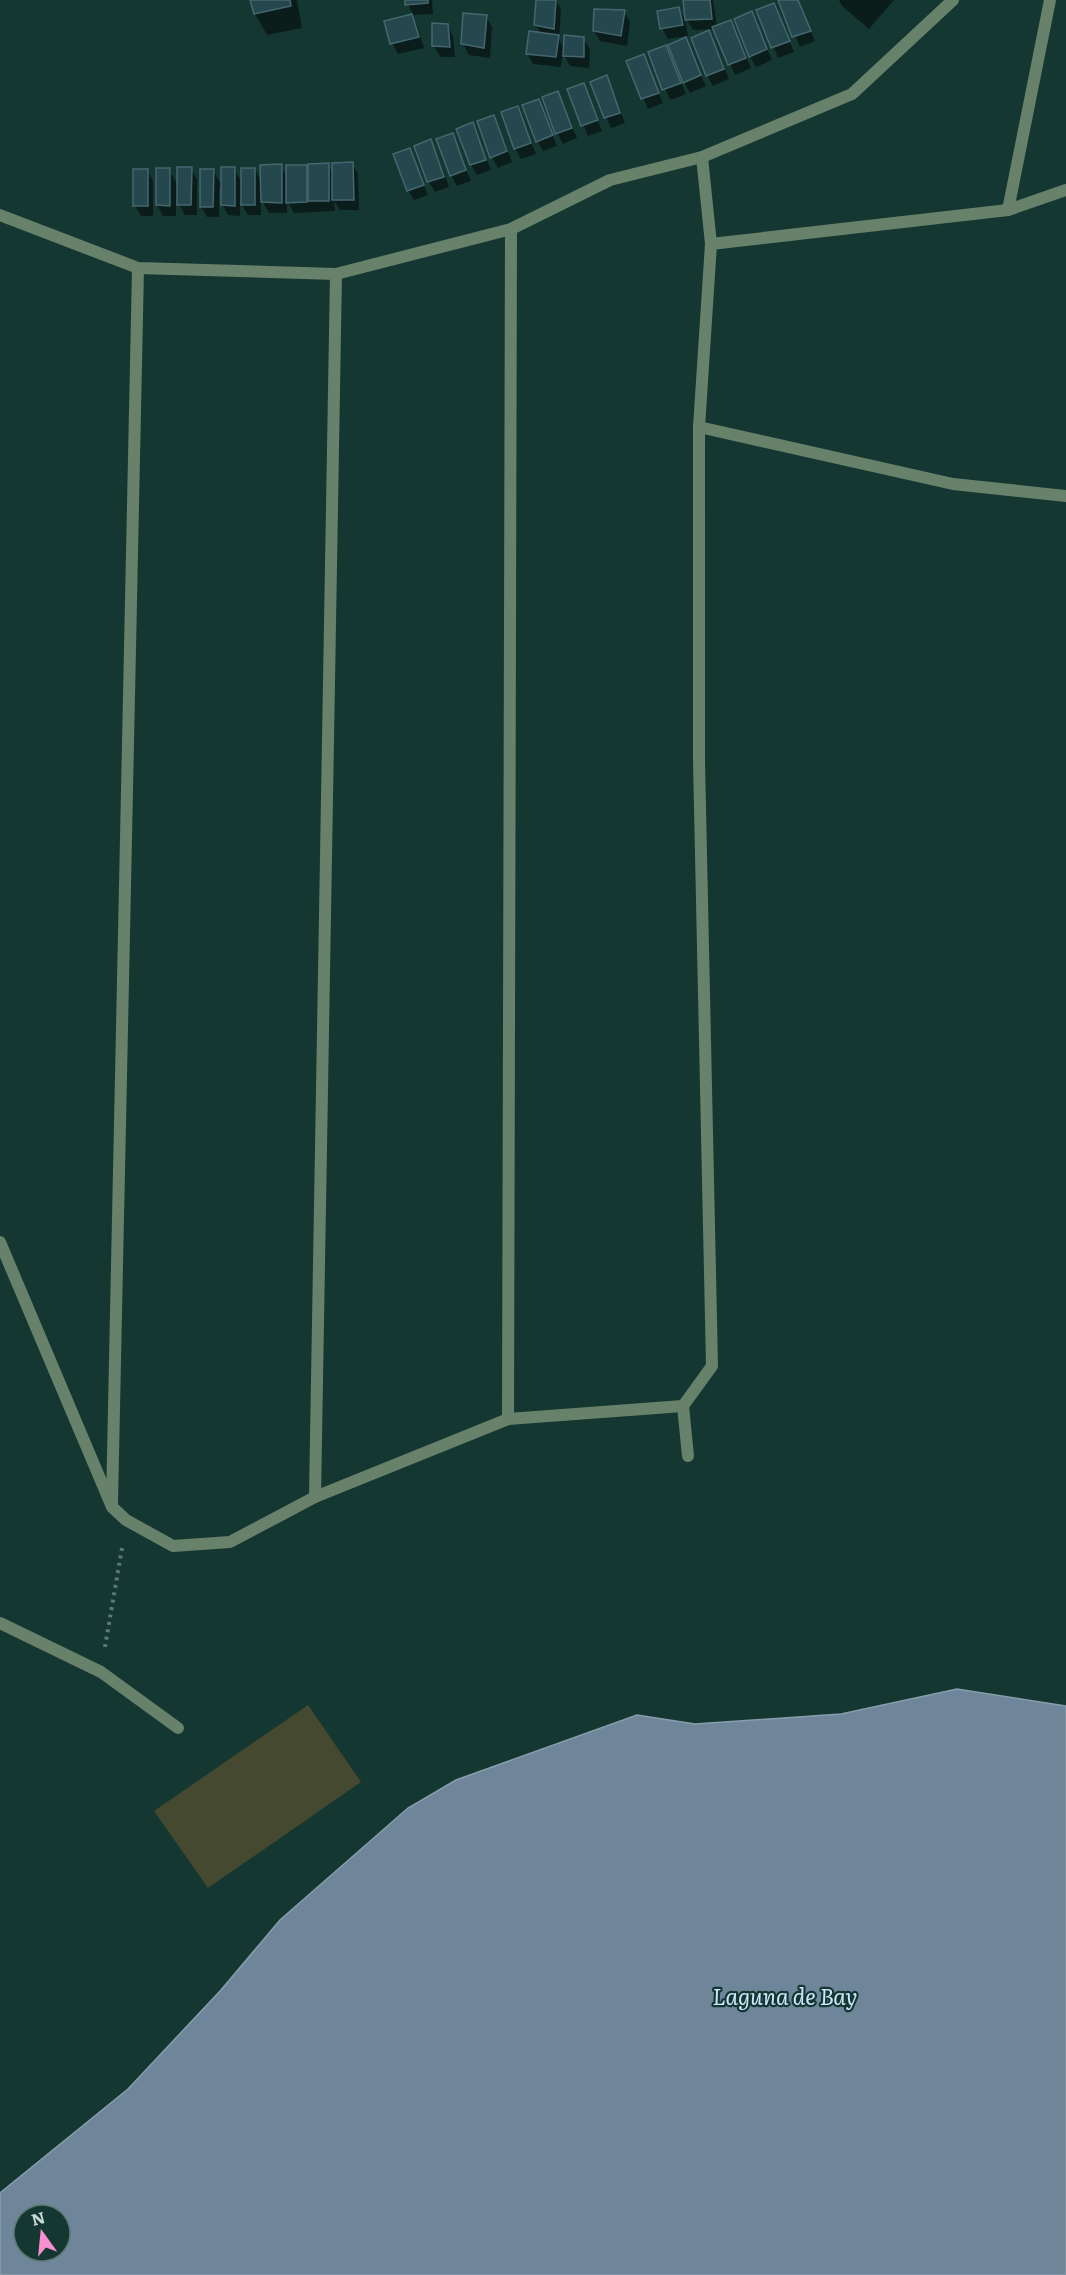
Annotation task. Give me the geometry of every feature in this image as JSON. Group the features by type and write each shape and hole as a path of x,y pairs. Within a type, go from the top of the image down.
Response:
{"street":[{"path":"0,215 138,268 336,274 511,229 610,180 702,157 852,94 953,0"},
{"path":"1008,210 1050,0"},
{"path":"688,1456 682,1406 712,1366 699,761 699,427 711,244 702,157"},
{"path":"711,244 1008,210 1066,190"},
{"path":"508,1419 511,229"},
{"path":"112,1507 138,268"},
{"path":"315,1497 336,274"},
{"path":"699,427 954,484 1066,496"},
{"path":"0,1242 112,1507 126,1520 173,1546 230,1542 315,1497 508,1419 682,1406"},
{"path":"0,1623 101,1672 177,1728"}],"path":[{"path":"101,1672 126,1520"}],"green space":[{"path":"308,1705 361,1782 208,1888 154,1811"}],"water":[{"name":"Laguna de Bay","path":"957,1689 1066,1706 1066,2275 0,2275 0,2193 128,2089 221,1990 280,1920 408,1808 456,1780 637,1715 695,1724 841,1714"}],"building":[{"path":"250,0 290,0 291,6 254,14"},
{"path":"405,0 428,0 428,3 405,5"},
{"path":"536,0 556,0 554,29 534,25"},
{"path":"683,0 710,0 712,19 685,20"},
{"path":"778,0 798,0 811,31 792,37"},
{"path":"774,3 790,41 771,48 756,10"},
{"path":"679,7 683,25 660,29 657,11"},
{"path":"594,9 625,10 621,36 593,31"},
{"path":"752,11 767,49 749,57 734,19"},
{"path":"463,13 487,15 484,48 461,44"},
{"path":"412,14 419,37 390,44 384,21"},
{"path":"731,20 746,58 728,65 712,27"},
{"path":"432,23 448,24 450,47 432,46"},
{"path":"709,30 724,69 706,76 691,38"},
{"path":"529,31 559,35 556,57 526,54"},
{"path":"564,35 584,37 584,57 563,56"},
{"path":"686,37 701,75 683,83 668,45"},
{"path":"666,45 681,83 662,90 648,52"},
{"path":"644,54 659,93 641,99 626,61"},
{"path":"607,75 620,113 604,118 590,82"},
{"path":"584,83 598,120 581,126 567,89"},
{"path":"558,91 572,128 555,134 542,97"},
{"path":"539,99 553,135 536,142 522,105"},
{"path":"518,106 531,143 514,149 501,112"},
{"path":"494,115 507,151 490,158 477,121"},
{"path":"473,122 486,160 470,165 456,129"},
{"path":"453,133 466,170 450,176 436,139"},
{"path":"431,139 444,177 427,182 414,146"},
{"path":"410,148 424,185 407,191 393,154"},
{"path":"353,162 354,200 332,200 332,163"},
{"path":"329,163 329,201 308,201 308,164"},
{"path":"282,164 282,203 261,202 260,165"},
{"path":"286,165 307,165 307,202 286,203"},
{"path":"177,167 192,167 191,205 177,205"},
{"path":"221,167 235,167 235,206 221,205"},
{"path":"156,168 170,168 170,206 156,205"},
{"path":"241,168 255,168 255,205 241,205"},
{"path":"133,169 148,169 148,206 133,206"},
{"path":"200,169 214,169 213,207 200,207"}]}
